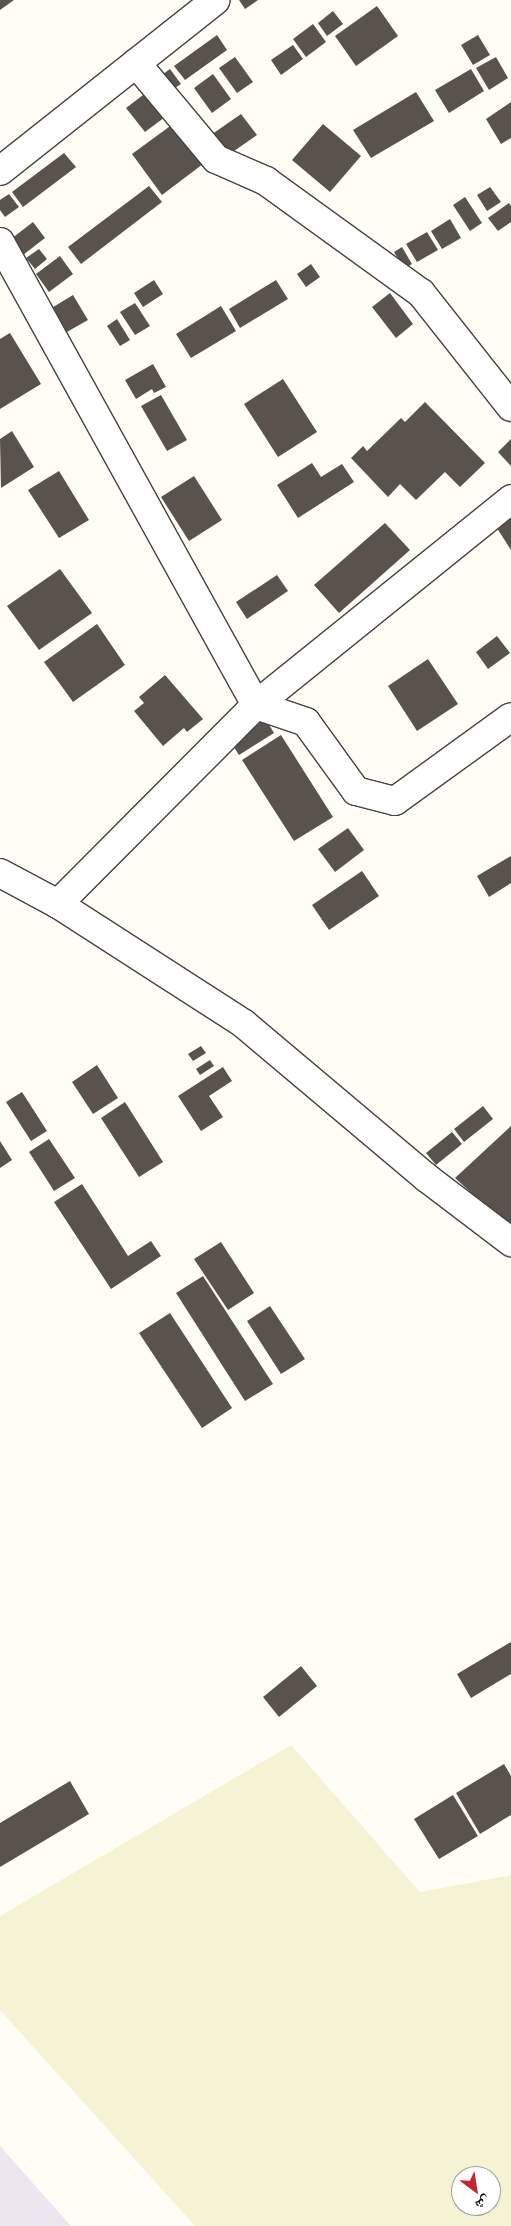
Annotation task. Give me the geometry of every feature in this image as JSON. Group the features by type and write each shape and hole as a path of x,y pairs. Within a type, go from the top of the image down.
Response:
{"street":[{"path":"0,171 216,0"},
{"path":"136,63 216,159 266,180 421,293 511,407"},
{"path":"0,242 256,705 306,722 356,791 396,801 511,717"},
{"path":"58,904 256,705 511,499"},
{"path":"0,873 58,904 244,1024 427,1178 511,1242"}],"shaded area":[{"path":"291,1745 420,1892 511,1875 511,2226 195,2226 0,2010 0,1916"},
{"path":"0,2146 71,2226 0,2226"}],"building":[{"path":"0,0 14,0 0,10"},
{"path":"239,0 258,0 245,9"},
{"path":"377,6 398,36 356,66 335,36"},
{"path":"333,11 343,24 327,36 318,23"},
{"path":"313,24 326,42 306,57 293,39"},
{"path":"217,35 227,50 185,80 174,66"},
{"path":"478,35 490,55 473,65 461,45"},
{"path":"293,45 303,59 281,75 271,60"},
{"path":"235,57 253,82 237,93 219,68"},
{"path":"496,57 508,78 489,90 476,68"},
{"path":"170,69 181,84 166,94 155,80"},
{"path":"471,69 484,91 449,113 435,90"},
{"path":"213,74 231,99 212,113 194,88"},
{"path":"147,92 165,117 145,132 126,108"},
{"path":"416,92 434,121 371,158 353,130"},
{"path":"511,102 511,138 501,144 486,119"},
{"path":"241,114 257,135 224,158 208,137"},
{"path":"173,124 203,164 162,195 132,154"},
{"path":"323,124 361,156 330,192 292,160"},
{"path":"64,153 76,167 23,207 12,192"},
{"path":"149,186 162,202 81,264 68,247"},
{"path":"490,187 501,202 487,211 477,195"},
{"path":"9,194 19,207 5,217 0,210 0,200"},
{"path":"465,197 482,223 470,231 453,205"},
{"path":"509,203 511,206 511,222 498,231 488,218"},
{"path":"450,219 461,238 442,249 431,231"},
{"path":"33,222 45,238 23,255 11,239"},
{"path":"427,232 438,250 417,262 406,244"},
{"path":"402,247 412,264 404,269 394,252"},
{"path":"39,249 47,259 35,269 26,258"},
{"path":"60,256 73,274 49,292 36,274"},
{"path":"311,264 320,277 306,287 297,274"},
{"path":"154,280 163,294 143,307 134,293"},
{"path":"276,280 288,299 240,328 229,309"},
{"path":"390,293 413,324 396,338 372,307"},
{"path":"73,295 88,320 65,333 50,309"},
{"path":"135,303 150,326 135,335 120,312"},
{"path":"221,306 236,331 191,358 176,334"},
{"path":"117,319 130,340 120,346 107,326"},
{"path":"10,333 41,384 0,409 0,339"},
{"path":"153,364 166,387 154,393 152,389 136,399 125,380"},
{"path":"283,379 317,432 278,457 244,404"},
{"path":"161,395 187,440 167,451 141,406"},
{"path":"425,402 485,463 460,487 445,472 416,500 400,484 388,497 351,458 363,446 367,451 401,418 405,422"},
{"path":"12,431 34,467 1,488 0,439"},
{"path":"511,439 511,466 498,452"},
{"path":"312,463 321,477 342,464 354,482 298,518 277,485"},
{"path":"59,471 89,520 59,538 28,490"},
{"path":"194,476 222,520 189,541 161,497"},
{"path":"511,504 511,550 490,517"},
{"path":"385,523 410,550 339,613 314,585"},
{"path":"60,569 92,613 39,650 7,606"},
{"path":"277,575 288,591 247,619 236,602"},
{"path":"97,624 125,665 73,702 44,662"},
{"path":"497,636 510,653 488,669 476,652"},
{"path":"428,659 458,704 417,731 388,686"},
{"path":"165,675 203,719 187,732 184,728 163,746 134,711 144,703 139,697"},
{"path":"265,718 274,733 239,755 230,741"},
{"path":"281,735 333,817 294,841 242,760"},
{"path":"348,828 364,850 335,872 318,849"},
{"path":"511,856 511,883 489,897 477,876"},
{"path":"362,871 379,896 329,930 312,905"},
{"path":"201,1046 206,1053 193,1061 188,1054"},
{"path":"210,1060 214,1066 200,1075 196,1069"},
{"path":"97,1065 118,1098 93,1114 72,1082"},
{"path":"223,1067 232,1081 209,1096 223,1117 201,1131 178,1096"},
{"path":"22,1092 47,1131 31,1141 6,1102"},
{"path":"125,1102 163,1162 139,1177 101,1118"},
{"path":"483,1106 493,1119 464,1142 454,1129"},
{"path":"511,1126 511,1229 455,1178"},
{"path":"452,1132 462,1144 436,1165 426,1153"},
{"path":"49,1139 75,1178 54,1191 29,1152"},
{"path":"0,1141 12,1160 0,1168"},
{"path":"82,1184 128,1256 151,1241 161,1256 111,1289 54,1202"},
{"path":"221,1242 254,1293 228,1310 194,1259"},
{"path":"203,1276 273,1384 245,1401 176,1293"},
{"path":"270,1306 305,1359 281,1374 247,1321"},
{"path":"170,1313 232,1408 202,1428 139,1333"},
{"path":"511,1642 511,1674 471,1698 457,1674"},
{"path":"301,1666 317,1686 279,1717 263,1697"},
{"path":"504,1764 511,1776 511,1815 480,1834 456,1793"},
{"path":"70,1781 89,1814 0,1867 0,1823"},
{"path":"453,1795 478,1836 439,1859 414,1819"}]}
